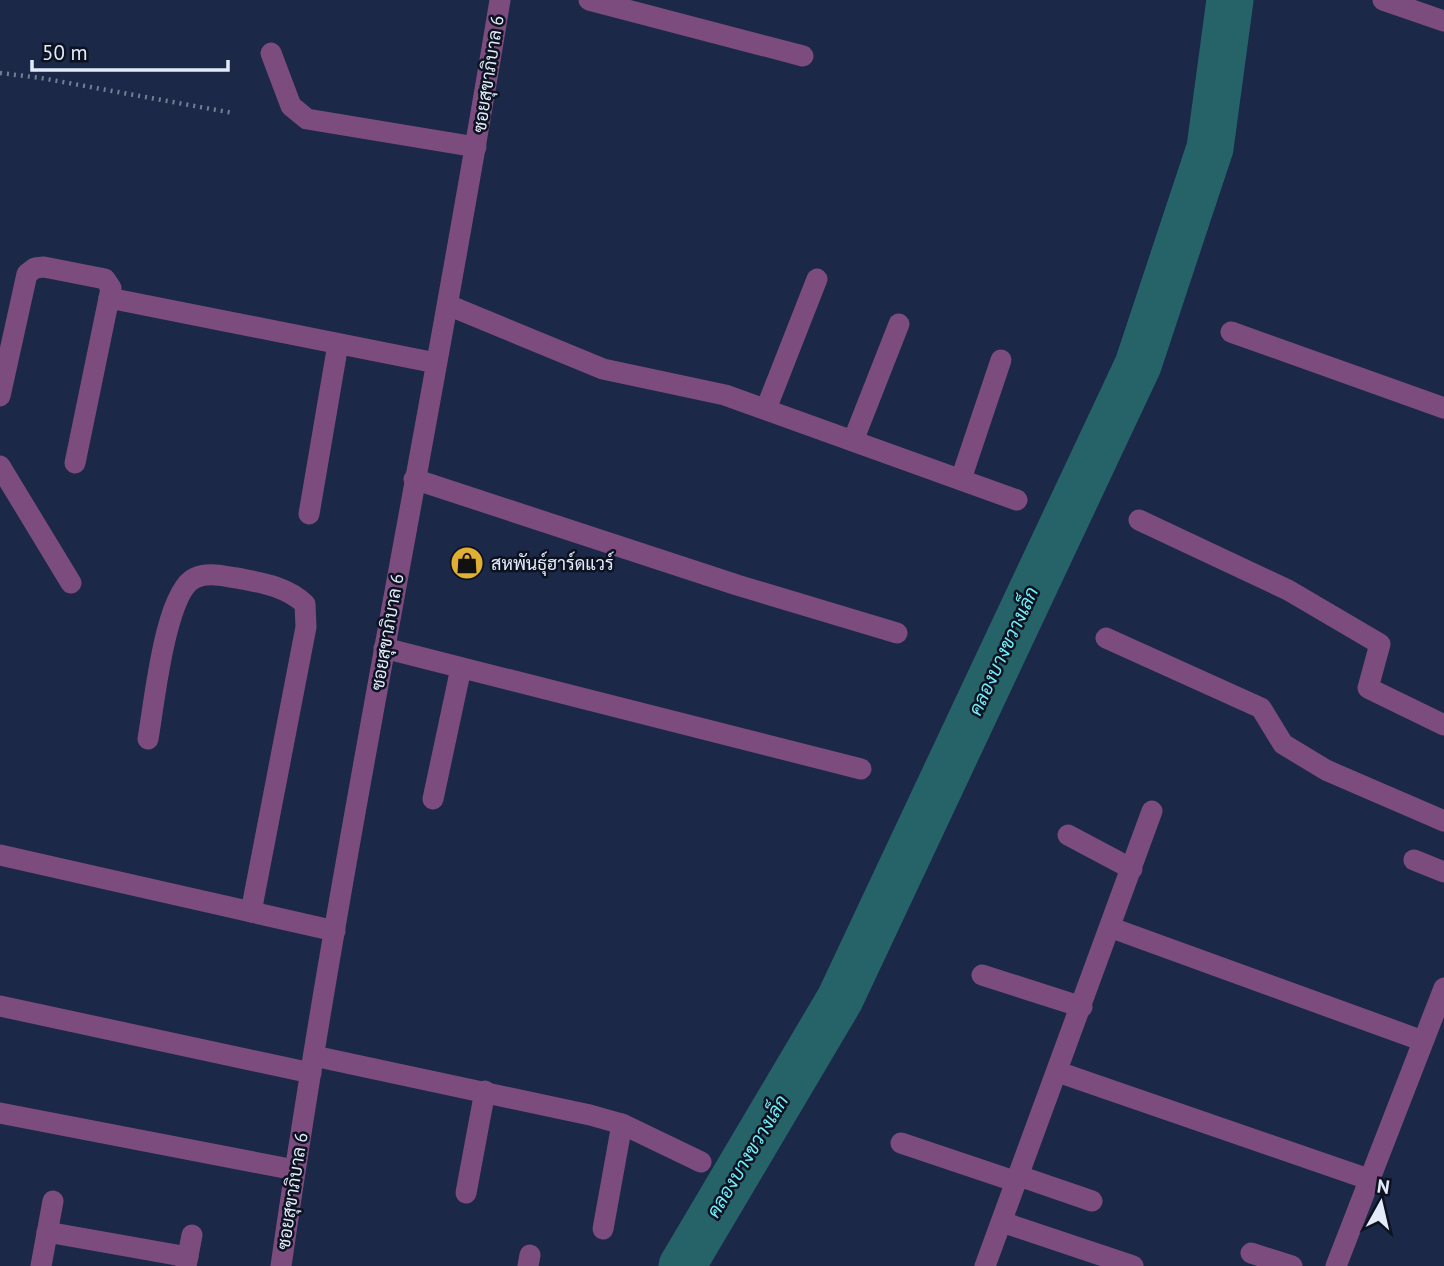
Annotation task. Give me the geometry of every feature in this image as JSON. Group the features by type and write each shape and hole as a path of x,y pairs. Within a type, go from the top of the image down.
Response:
{"street":[{"name":"ซอยสุขาภิบาล 6","path":"281,1266 335,931 500,0"},
{"path":"589,0 803,56"},
{"path":"1383,0 1444,21"},
{"path":"271,53 291,106 307,119 476,147"},
{"path":"0,397 27,274 35,268 44,267 106,279 111,288 75,463"},
{"path":"766,409 817,279"},
{"path":"109,298 436,363"},
{"path":"448,305 603,369 725,395 1017,499"},
{"path":"853,441 899,324"},
{"path":"1231,332 1444,408"},
{"path":"309,514 338,344"},
{"path":"961,480 1001,360"},
{"path":"0,466 71,583"},
{"path":"414,479 897,633"},
{"path":"1139,520 1288,590 1380,644 1368,688 1444,725"},
{"path":"148,739 171,615 178,594 192,579 210,574 262,583 292,593 305,604 306,627 251,912"},
{"path":"1106,638 1261,708 1283,744 1326,770 1444,821"},
{"path":"384,648 861,769"},
{"path":"433,799 461,667"},
{"path":"985,1266 1112,928 1152,811"},
{"path":"1068,835 1132,869"},
{"path":"0,855 335,931"},
{"path":"1414,860 1444,872"},
{"path":"1112,928 1423,1041"},
{"path":"982,975 1082,1007"},
{"path":"1336,1266 1444,988"},
{"path":"0,1006 312,1065 485,1091 621,1124 701,1162"},
{"path":"1058,1072 1368,1179"},
{"path":"466,1193 485,1091"},
{"path":"0,1113 295,1170"},
{"path":"603,1229 621,1124"},
{"path":"901,1143 1092,1201"},
{"path":"41,1266 53,1201"},
{"path":"1002,1222 1133,1266"},
{"path":"47,1232 187,1261 192,1235"},
{"path":"1251,1253 1292,1266"}],"path":[{"path":"0,73 233,113"}],"waterway":[{"name":"คลองบางขวางเล็ก","path":"682,1266 840,999 1138,365 1210,148 1230,0"}],"place":[{"name":"สหพันธุ์ฮาร์ดแวร์","path":"467,563"}]}
